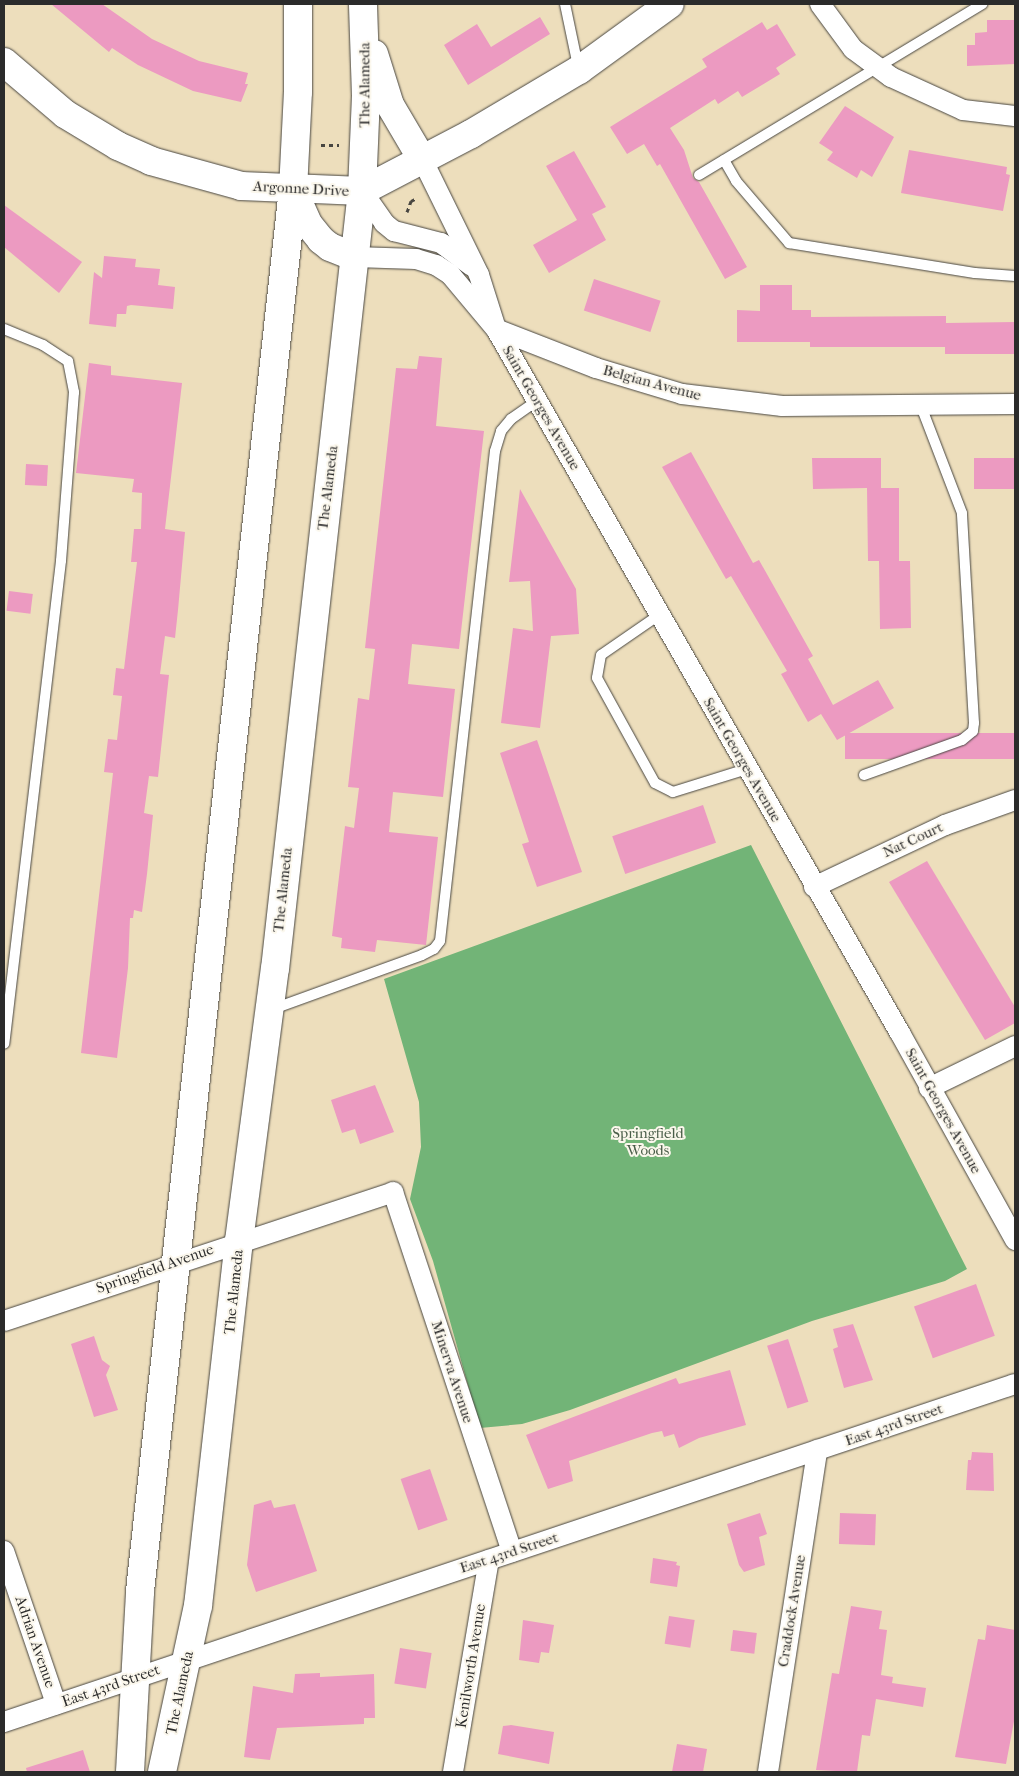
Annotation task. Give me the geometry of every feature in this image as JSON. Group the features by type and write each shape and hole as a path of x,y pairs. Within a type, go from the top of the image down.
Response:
{"main road":[{"path":"130,1772 140,1591 293,190 298,92 298,4"},
{"name":"Argonne Drive","path":"4,62 65,114 118,146 151,161 216,181 293,190 362,191 423,161 579,70 670,4"},
{"path":"364,10 390,105 423,161"},
{"name":"The Alameda","path":"162,1772 187,1660 212,1505 239,1241 270,1010 362,191 364,10"},
{"path":"293,190 309,225 321,240 330,248 355,257"}],"street":[{"path":"820,4 853,49 877,66 945,103 963,110 1015,116"},
{"name":"Saint Georges Avenue","path":"423,161 479,275 496,328 814,887 900,1033 1015,1240"},
{"name":"Saint Georges Avenue","path":"362,191 384,223 394,231 451,248 479,275"},
{"name":"Belgian Avenue","path":"355,257 416,259 436,265 450,274 496,328 596,368 682,394 782,406 1015,404"},
{"name":"Nat Court","path":"814,887 944,825 1015,800"},
{"path":"929,1088 1015,1046"},
{"name":"Springfield Avenue","path":"4,1321 239,1241 393,1192"},
{"name":"Minerva Avenue","path":"393,1192 512,1552"},
{"name":"East 43rd Street","path":"4,1722 1015,1384"},
{"name":"Craddock Avenue","path":"768,1772 817,1450"},
{"name":"Adrian Avenue","path":"4,1551 56,1704"},
{"name":"Kenilworth Avenue","path":"453,1772 489,1560"}],"lane":[{"path":"565,4 579,70"},
{"path":"699,175 982,4"},
{"path":"724,160 736,181 789,243 975,273 1015,276"},
{"path":"4,329 42,345 68,361 74,392 60,571 15,931 4,1044"},
{"path":"270,1010 422,955 434,949 440,941 495,451 502,431 511,419 537,401"},
{"path":"864,775 962,740 973,730 962,513 921,406"},
{"path":"659,615 601,655 597,678 655,783 673,792 747,769"}],"path":[{"path":"318,145 348,144"},
{"path":"405,218 411,201 422,194"}],"green space":[{"name":"Springfield Woods","path":"751,845 967,1269 945,1281 812,1321 570,1410 522,1424 480,1428 433,1261 410,1199 421,1147 419,1102 384,979"}],"building":[{"path":"51,4 102,4 152,39 199,61 248,73 245,84 248,84 241,102 193,91 138,65 112,48 109,52"},
{"path":"540,17 550,34 468,85 444,45 477,24 491,47"},
{"path":"987,20 1015,20 1015,64 967,66 967,45 975,45 975,33 987,32"},
{"path":"762,22 767,30 777,24 796,55 776,68 780,74 742,97 738,91 718,104 715,99 670,128 684,150 693,178 699,182 747,267 725,279 660,164 657,166 644,144 627,154 610,127 707,67 702,59"},
{"path":"845,106 894,137 872,177 861,170 857,178 827,160 833,152 819,143"},
{"path":"909,150 1007,167 1006,174 1010,175 1003,211 901,193"},
{"path":"574,151 606,207 592,214 606,240 549,273 533,245 577,220 546,166"},
{"path":"4,205 82,262 59,293 4,247"},
{"path":"104,256 136,259 135,267 160,269 158,285 175,287 173,309 131,305 127,306 126,314 117,314 116,327 89,324 94,272 102,278"},
{"path":"594,279 661,301 650,332 584,310"},
{"path":"760,285 792,285 792,310 811,310 811,317 946,316 946,323 1015,322 1015,354 945,354 945,347 810,347 810,342 737,342 737,310 760,311"},
{"path":"419,356 442,358 436,426 484,431 459,649 412,644 408,684 455,689 443,797 393,792 389,832 438,837 426,945 377,940 375,952 341,948 342,938 332,936 345,826 354,828 359,788 348,787 358,698 369,700 375,649 365,648 396,368 417,369"},
{"path":"89,363 111,366 111,375 182,383 165,529 185,532 178,610 175,638 165,636 160,674 169,675 158,777 149,776 144,813 153,815 147,874 142,912 134,910 133,918 130,918 128,968 117,1058 81,1053 113,773 104,772 108,739 117,740 122,696 113,695 116,668 124,669 137,562 131,562 134,529 141,529 142,493 132,492 134,479 76,473"},
{"path":"691,452 753,563 759,560 813,656 808,659 833,705 878,680 894,708 837,740 821,714 808,722 781,674 787,671 731,576 726,579 662,467"},
{"path":"812,458 881,458 881,488 899,488 899,561 910,561 911,628 880,629 879,561 868,561 867,488 813,489"},
{"path":"974,458 1015,458 1015,489 974,489"},
{"path":"26,464 48,465 47,486 25,485"},
{"path":"520,489 576,589 579,634 551,636 540,728 501,723 513,628 533,631 530,581 509,582"},
{"path":"9,591 33,594 30,614 7,611"},
{"path":"845,733 1015,733 1015,759 845,759"},
{"path":"537,740 582,872 537,887 522,844 529,842 500,753"},
{"path":"703,805 716,843 625,874 612,836"},
{"path":"927,861 1015,1007 1015,1023 985,1040 889,882"},
{"path":"375,1085 394,1132 360,1144 355,1129 342,1133 331,1100"},
{"path":"976,1284 995,1336 933,1358 914,1307"},
{"path":"853,1324 873,1380 844,1388 833,1349 838,1347 833,1329"},
{"path":"94,1336 102,1360 110,1366 106,1375 118,1410 94,1417 71,1344"},
{"path":"788,1339 808,1402 787,1409 767,1346"},
{"path":"730,1370 746,1425 699,1438 679,1448 674,1434 664,1437 662,1431 652,1433 569,1461 573,1481 548,1489 526,1435 676,1378 679,1384"},
{"path":"972,1452 993,1453 994,1491 966,1490 968,1460 971,1460"},
{"path":"430,1469 448,1520 418,1530 401,1479"},
{"path":"271,1500 274,1508 295,1504 317,1571 256,1592 247,1565 254,1505"},
{"path":"760,1513 767,1534 759,1537 765,1565 744,1572 739,1565 727,1524"},
{"path":"840,1513 876,1514 875,1545 839,1544"},
{"path":"653,1558 677,1562 676,1565 680,1566 677,1587 650,1583"},
{"path":"851,1606 882,1611 879,1629 887,1630 881,1675 893,1677 892,1683 926,1688 923,1707 876,1699 870,1736 862,1735 857,1772 816,1770 832,1673 839,1674"},
{"path":"669,1616 695,1620 690,1648 665,1644"},
{"path":"523,1620 554,1625 549,1653 541,1652 539,1663 519,1660"},
{"path":"987,1625 1015,1630 1015,1716 1006,1764 955,1757 978,1639 985,1640"},
{"path":"733,1630 757,1633 754,1654 730,1651"},
{"path":"400,1648 432,1653 426,1689 394,1684"},
{"path":"320,1673 320,1677 374,1674 375,1718 364,1718 364,1724 277,1728 270,1760 244,1757 253,1686 293,1693 295,1674"},
{"path":"511,1725 554,1732 549,1764 498,1754 503,1726"},
{"path":"677,1744 707,1749 703,1772 672,1772"},
{"path":"83,1750 90,1772 27,1772 26,1768"}]}
